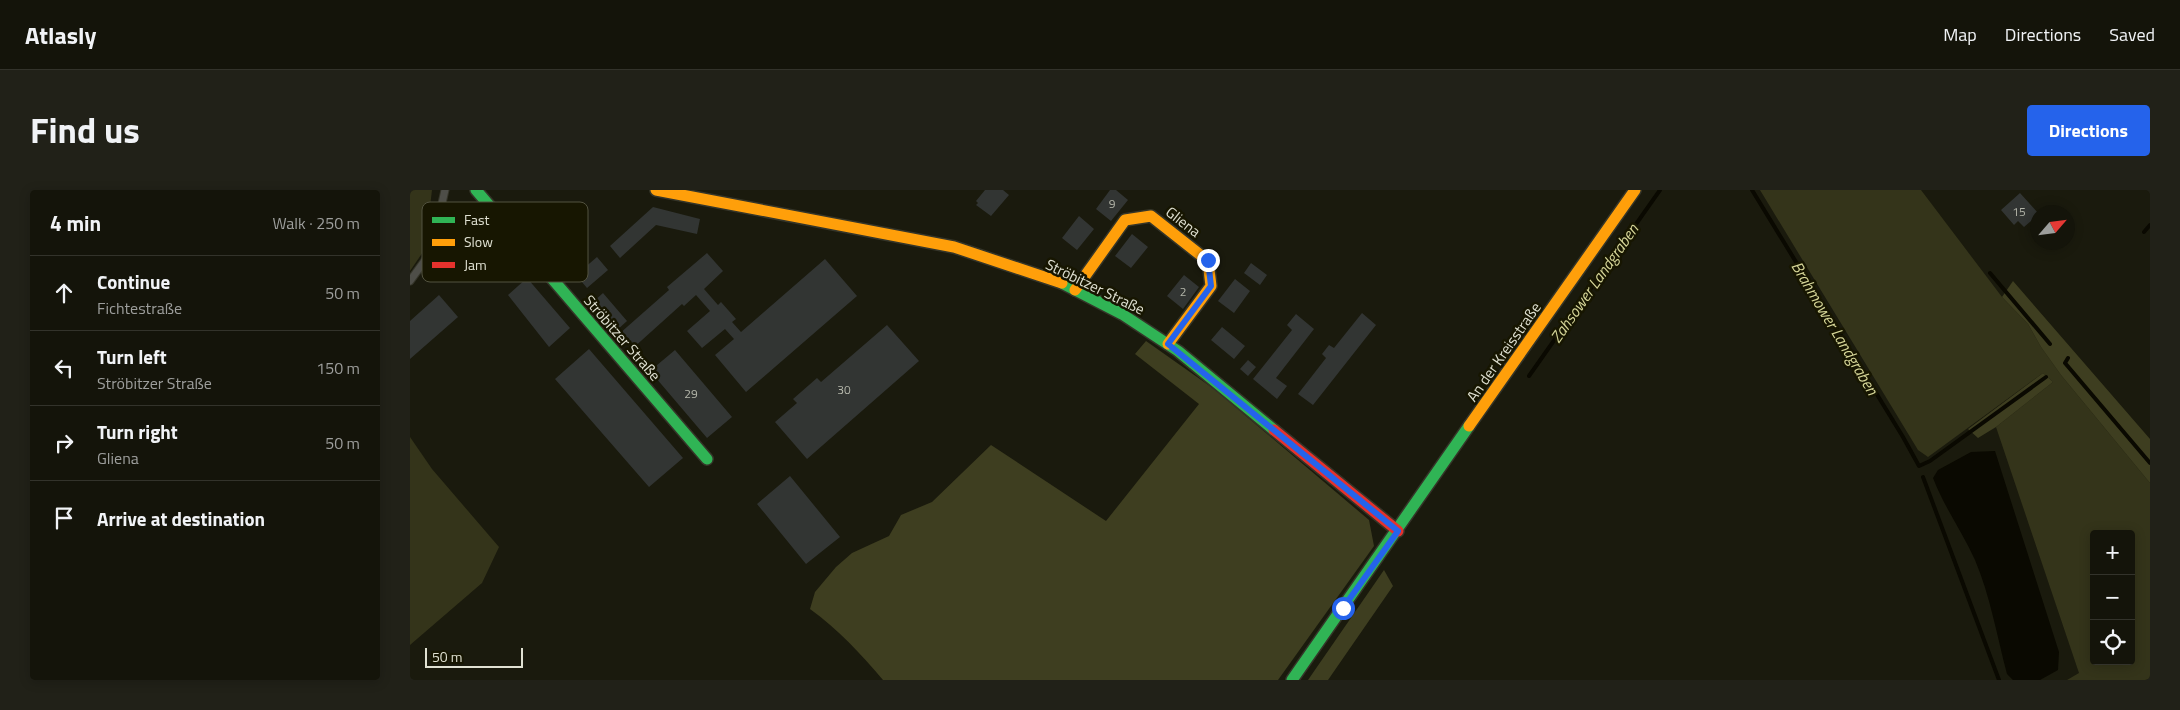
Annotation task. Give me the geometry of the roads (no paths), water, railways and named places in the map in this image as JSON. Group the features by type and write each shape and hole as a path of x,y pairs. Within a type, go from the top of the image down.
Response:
{"street":[{"name":"Ströbitzer Straße","path":"476,190 486,202"},
{"name":"Ströbitzer Straße","path":"656,190 954,247 1053,280 1075,290 1122,314 1168,344 1398,531"},
{"name":"An der Kreisstraße","path":"1292,680 1636,190"},
{"name":"Gliena","path":"1075,290 1125,220 1151,216 1208,260 1211,286 1168,344"},
{"name":"Ströbitzer Straße","path":"555,282 707,459"}],"lane":[{"path":"410,281 422,264"}],"waterway":[{"name":"Zahsower Landgraben","path":"1529,376 1660,190"},
{"name":"Brahmower Landgraben","path":"1752,190 1919,466 1930,461 2046,377"},
{"path":"2144,232 2150,225"},
{"path":"1990,273 2050,344"},
{"path":"2068,358 2065,363 2150,463"},
{"name":"Brahmower Landgraben","path":"1923,477 1999,680"}]}
